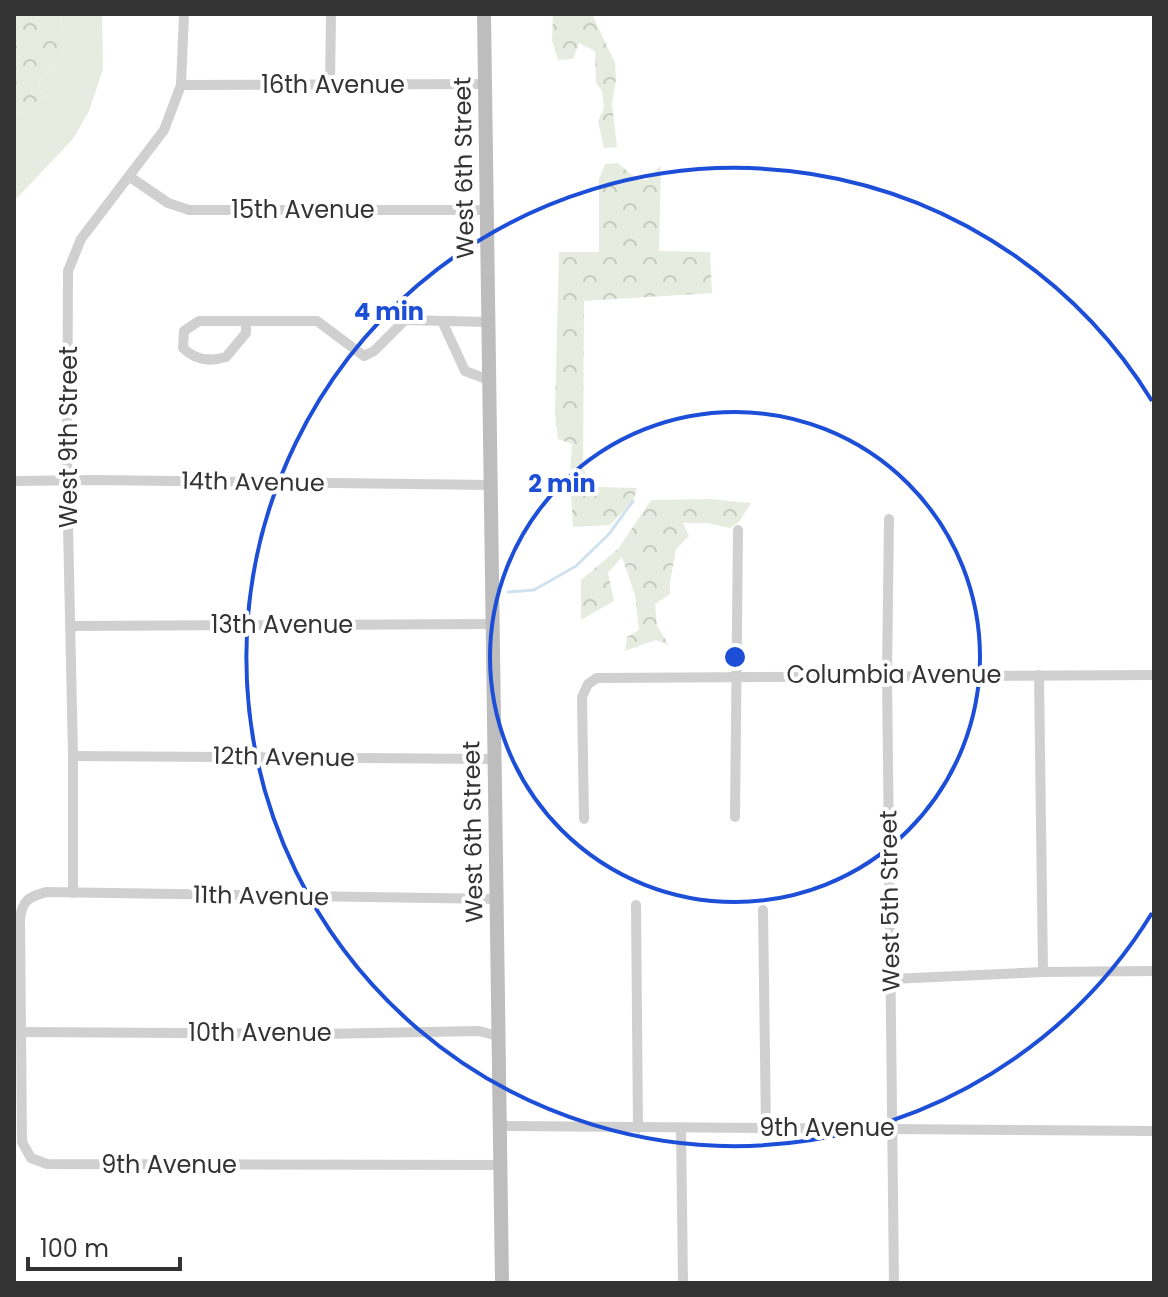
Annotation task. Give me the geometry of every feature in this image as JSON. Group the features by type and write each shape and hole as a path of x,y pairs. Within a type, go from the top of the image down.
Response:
{"street":[{"name":"West 9th Street","path":"73,893 67,480 68,271 81,239 164,130 181,85 184,14"},
{"path":"330,85 331,14"},
{"name":"West 6th Street","path":"484,14 502,1283"},
{"name":"16th Avenue","path":"181,85 485,84"},
{"name":"15th Avenue","path":"130,177 168,203 189,210 486,210"},
{"path":"246,321 246,333 226,357 204,359 195,357 183,348 184,331 194,323 246,321 317,321 364,356 374,351 405,320 488,322"},
{"path":"442,321 465,371 489,380"},
{"name":"14th Avenue","path":"14,481 491,485"},
{"name":"West 5th Street","path":"889,519 887,675 894,1283"},
{"path":"735,817 738,530"},
{"name":"13th Avenue","path":"71,626 492,624"},
{"path":"1039,675 1043,972"},
{"name":"Columbia Avenue","path":"584,819 582,697 588,684 597,678 1154,675"},
{"name":"12th Avenue","path":"73,756 494,759"},
{"name":"11th Avenue","path":"21,1032 21,909 28,899 47,892 497,899"},
{"path":"636,905 638,1128"},
{"path":"763,910 766,1128"},
{"path":"891,979 1154,971"},
{"name":"10th Avenue","path":"21,1032 320,1034 479,1031 498,1036"},
{"name":"9th Avenue","path":"21,1032 22,1142 31,1158 47,1164 501,1165"},
{"name":"9th Avenue","path":"500,1126 1154,1131"},
{"path":"681,1128 683,1283"}],"green space":[{"path":"14,14 66,14 60,17 64,47 38,83 40,91 46,95 14,117"},
{"path":"66,14 102,14 103,69 89,111 73,139 14,201 14,117 46,95 40,91 38,83 64,47 60,17"},
{"path":"543,14 592,14 615,63 612,104 617,147 604,148 598,121 604,108 602,91 596,83 595,51 579,43 573,59 558,60 552,40 553,16"},
{"path":"618,163 638,180 647,180 661,165 659,251 710,252 712,293 584,301 583,469 596,487 637,488 633,501 610,525 573,527 570,478 572,444 558,439 555,414 559,252 599,252 599,179 605,164"},
{"path":"711,499 751,503 739,522 730,528 707,523 683,523 689,536 676,549 670,594 655,604 657,626 669,645 656,640 625,651 627,637 639,630 635,595 622,557 608,573 614,601 581,620 581,580 618,549 651,500"}],"waterway":[{"path":"508,592 534,590 576,566 609,534 633,501"}]}
